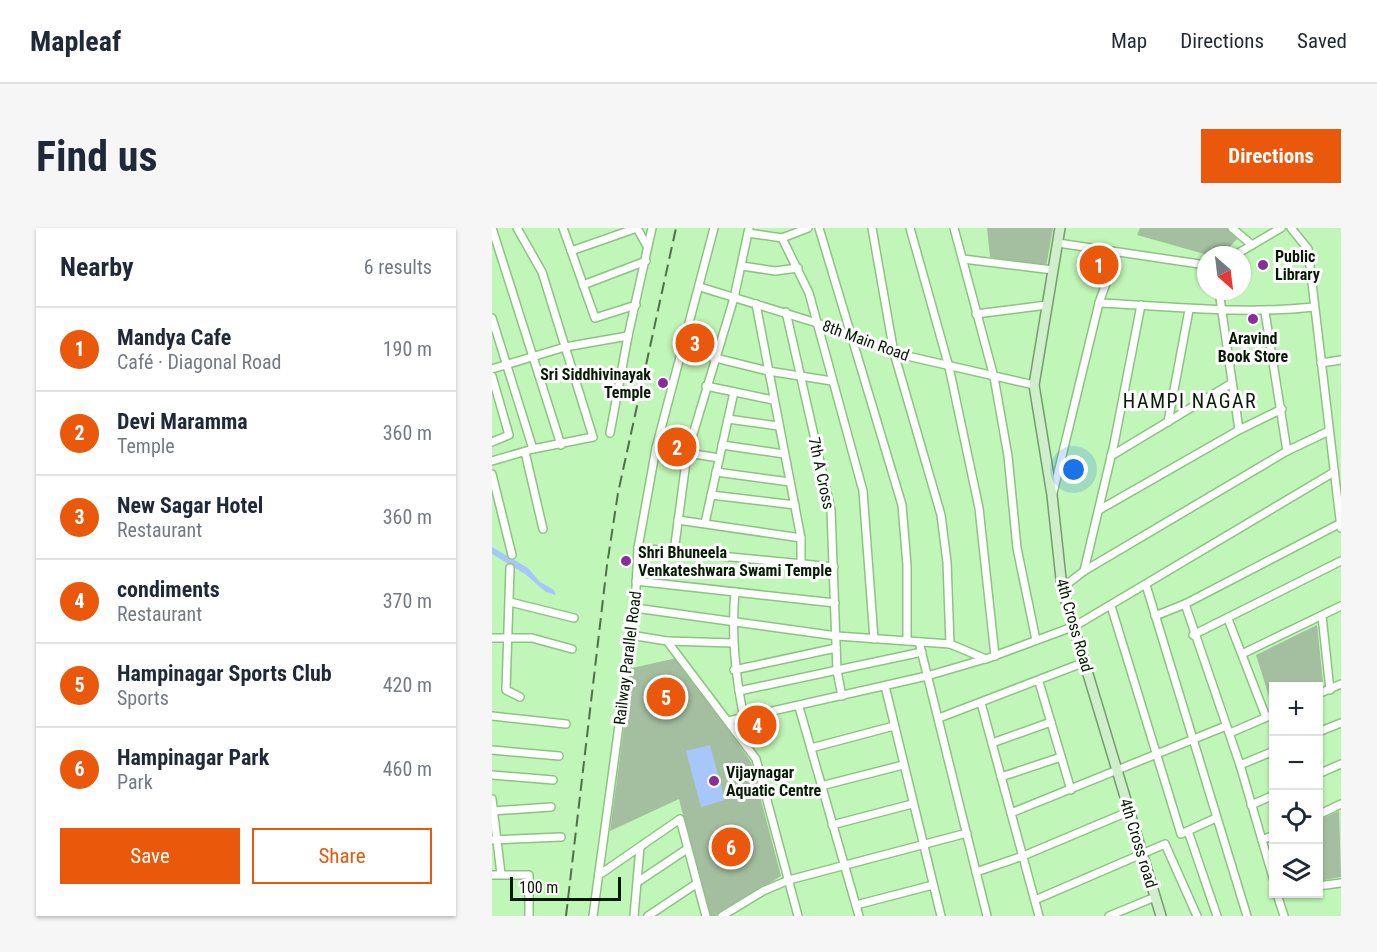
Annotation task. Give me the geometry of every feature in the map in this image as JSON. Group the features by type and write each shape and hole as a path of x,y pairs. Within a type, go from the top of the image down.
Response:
{"main road":[{"name":"4th Cross Road","path":"1060,228 1034,385 1052,495 1062,588 1118,771"},
{"name":"4th Cross road","path":"1118,771 1161,916"}],"street":[{"path":"492,228 561,445"},
{"path":"492,461 529,450 593,437 542,272 517,228"},
{"path":"562,228 595,318 636,304"},
{"path":"571,251 637,228 647,246"},
{"path":"610,432 652,228"},
{"name":"Railway Parallel Road","path":"593,916 635,608 638,548 656,448 714,228"},
{"path":"674,552 687,454 734,297 748,230 782,238 808,228"},
{"path":"819,228 902,505 907,565 907,641"},
{"path":"872,228 894,353 941,515 947,562 950,644"},
{"path":"910,228 949,367 979,508 995,656"},
{"path":"954,228 994,377 1008,456 1017,548 1036,640"},
{"path":"1232,228 1252,245 1281,228"},
{"path":"1155,616 1185,604 1340,526 1308,249 1291,228"},
{"path":"782,238 809,293 863,491 874,639"},
{"path":"1058,243 1197,264"},
{"path":"1052,495 1099,303 1117,252"},
{"path":"963,259 1053,270"},
{"path":"583,285 646,261"},
{"path":"742,266 775,271 798,268"},
{"name":"8th Main Road","path":"700,287 786,312 894,353 1034,385"},
{"path":"1220,300 1239,430"},
{"path":"1099,303 1221,312 1265,312 1314,307"},
{"path":"756,304 801,538 801,564"},
{"path":"976,314 1047,304"},
{"path":"1084,572 1142,305"},
{"path":"1168,422 1189,310"},
{"name":"7th A Cross","path":"786,312 799,376 827,488 834,567 837,671 842,696"},
{"path":"1265,312 1287,451"},
{"path":"492,318 529,450 543,529"},
{"path":"492,369 565,347 628,336"},
{"path":"683,350 768,370 832,381"},
{"path":"1321,363 1341,360"},
{"path":"492,375 509,435 492,442"},
{"path":"1111,456 1232,384"},
{"path":"706,386 773,400"},
{"path":"705,523 734,392"},
{"path":"492,405 501,402"},
{"path":"1099,510 1239,430 1282,409"},
{"path":"728,419 778,426"},
{"path":"1062,588 1084,572 1287,451 1329,431"},
{"path":"722,445 784,454"},
{"path":"656,448 719,458"},
{"path":"716,472 790,482"},
{"path":"728,721 800,707 927,676 995,656 1075,626 1334,472"},
{"path":"492,474 512,555"},
{"path":"711,495 795,505"},
{"path":"678,520 801,538"},
{"path":"638,548 834,567"},
{"path":"1194,635 1341,561"},
{"path":"510,568 506,690 520,697"},
{"path":"636,582 835,603"},
{"path":"1146,585 1246,916"},
{"path":"735,592 734,670 744,718"},
{"path":"510,602 539,607 574,618"},
{"path":"1185,604 1240,765 1269,863"},
{"path":"1111,606 1184,832 1217,916"},
{"path":"1242,654 1341,606"},
{"path":"635,608 837,636 950,644 986,659"},
{"path":"1322,616 1330,690"},
{"path":"1228,619 1266,717"},
{"path":"630,636 733,643"},
{"path":"492,638 532,638 572,649"},
{"path":"667,640 756,759 798,916"},
{"path":"919,642 987,916"},
{"path":"734,670 836,648"},
{"path":"739,691 921,652"},
{"path":"939,718 1039,682 1085,662"},
{"path":"1039,682 1071,790"},
{"path":"1323,692 1341,684"},
{"path":"885,686 941,916"},
{"path":"981,703 1039,916"},
{"path":"800,707 858,916"},
{"path":"492,716 566,724"},
{"path":"1011,813 1192,739 1269,716"},
{"path":"992,743 1051,722"},
{"path":"1323,730 1341,723"},
{"path":"811,748 894,726"},
{"path":"492,750 559,756"},
{"path":"1240,765 1269,753"},
{"path":"1001,777 1061,757"},
{"path":"1323,772 1341,764"},
{"path":"821,786 903,765"},
{"path":"492,775 553,780"},
{"path":"1251,805 1269,797"},
{"path":"492,798 494,840 501,874"},
{"path":"832,825 912,804"},
{"path":"1323,812 1340,804 1341,815"},
{"path":"493,811 552,807"},
{"path":"976,872 1023,856 1130,811"},
{"path":"1184,832 1216,818"},
{"path":"599,875 680,819 706,916"},
{"path":"722,916 763,891 789,880 966,833"},
{"path":"494,840 561,837"},
{"path":"1262,840 1269,837"},
{"path":"1035,900 1166,845 1197,916"},
{"path":"634,916 639,881 640,848"},
{"path":"639,881 687,849"},
{"path":"492,875 529,875 529,916"},
{"path":"1323,885 1341,882"},
{"path":"648,916 696,884"},
{"path":"856,905 933,885"},
{"path":"1108,916 1155,897"},
{"path":"1278,898 1284,916"}],"green space":[{"path":"987,228 1053,228 1046,267 990,257"},
{"path":"1140,228 1229,228 1240,236 1231,246 1197,246 1197,252 1137,235"},
{"path":"1317,625 1323,682 1269,682 1269,696 1256,655"},
{"path":"677,658 751,762 781,876 716,916 708,916 679,799 610,831 632,668"},
{"path":"1339,811 1341,877 1323,880 1323,844 1323,818"}],"water":[{"path":"492,547 528,568 540,582 554,590 556,595 546,592 525,574 492,554"},
{"path":"710,745 725,800 701,807 686,751"}],"railway":[{"path":"566,916 607,565 618,493 676,228"}],"place":[{"name":"Mandya Cafe","path":"1099,265"},
{"name":"Public Library","path":"1263,265"},
{"name":"Aravind Book Store","path":"1253,319"},
{"name":"New Sagar Hotel","path":"695,343"},
{"name":"Sri Siddhivinayak Temple","path":"663,383"},
{"name":"Devi Maramma","path":"677,447"},
{"name":"Shri Bhuneela Venkateshwara Swami Temple","path":"626,561"},
{"name":"Hampinagar Sports Club","path":"666,697"},
{"name":"condiments","path":"757,725"},
{"name":"Vijaynagar Aquatic Centre","path":"714,781"},
{"name":"Hampinagar Park","path":"731,847"}],"district":[{"name":"HAMPI NAGAR","path":"1190,401"}]}
